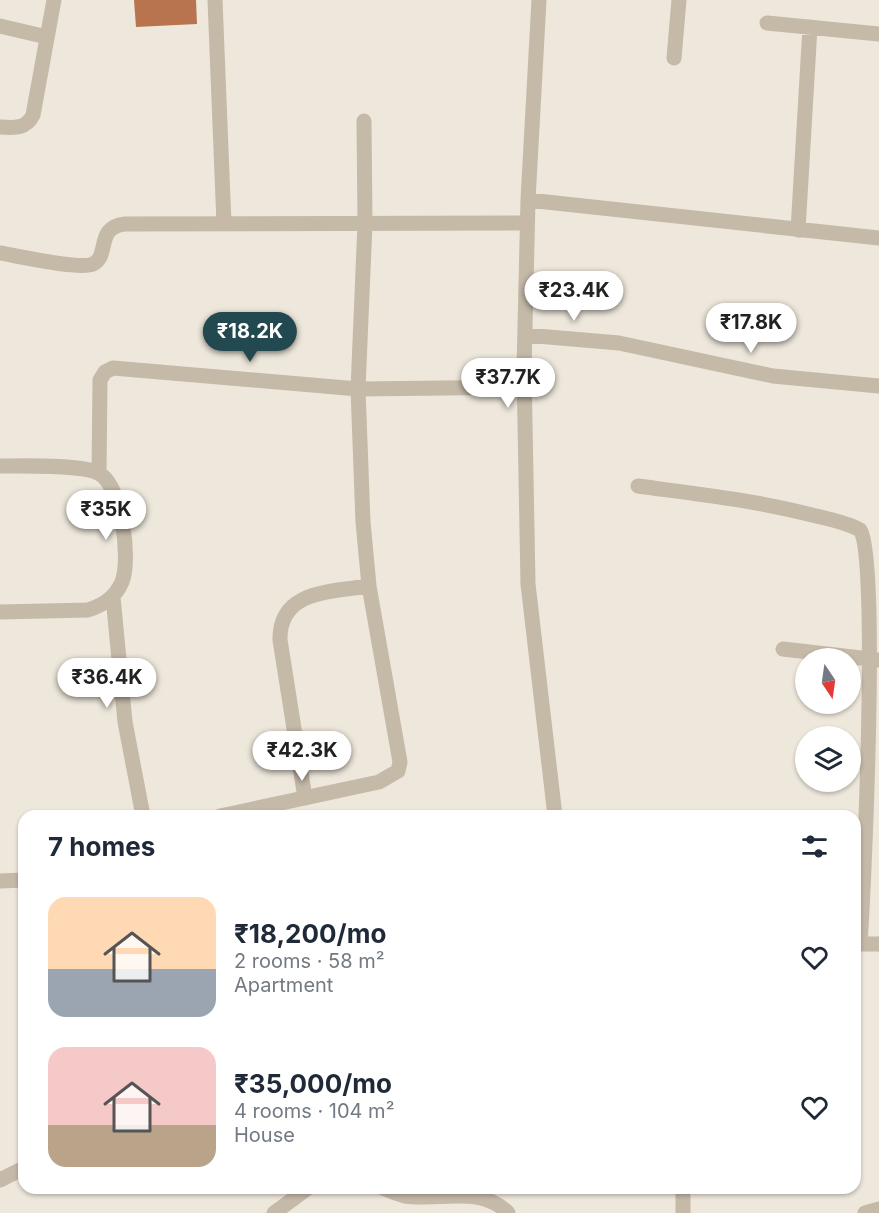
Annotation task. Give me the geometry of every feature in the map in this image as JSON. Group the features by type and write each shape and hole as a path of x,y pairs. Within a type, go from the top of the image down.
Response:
{"street":[{"path":"0,127 21,127 29,123 33,115 54,0"},
{"path":"215,0 224,224"},
{"path":"539,0 527,223 524,387 528,584 554,810"},
{"path":"674,58 679,0"},
{"path":"767,23 879,34"},
{"path":"0,26 47,37"},
{"path":"798,230 810,27"},
{"path":"248,810 379,782 398,771 399,747 369,586 363,522 358,389 365,224 364,121"},
{"path":"528,200 879,238"},
{"path":"0,253 86,266 98,260 105,236 119,225 527,223"},
{"path":"525,335 619,344 773,376 879,386"},
{"path":"99,473 100,380 105,372 113,368 358,389 524,387"},
{"path":"0,466 81,468 99,473 111,484 120,510 124,569 122,582 112,597 102,606 88,610 0,612"},
{"path":"638,486 759,501 848,525 862,531 872,555 879,660 861,892"},
{"path":"305,798 280,640 283,615 301,599 369,586"},
{"path":"112,597 125,722 142,810"},
{"path":"783,649 879,660"},
{"path":"0,881 18,880"},
{"path":"861,944 879,944"},
{"path":"0,1180 18,1171"},
{"path":"274,1213 300,1194"},
{"path":"400,1194 479,1197 491,1200 508,1213"},
{"path":"683,1194 683,1213"},
{"path":"865,1213 879,1209"}],"building":[{"path":"134,0 196,0 197,24 136,27"}]}
